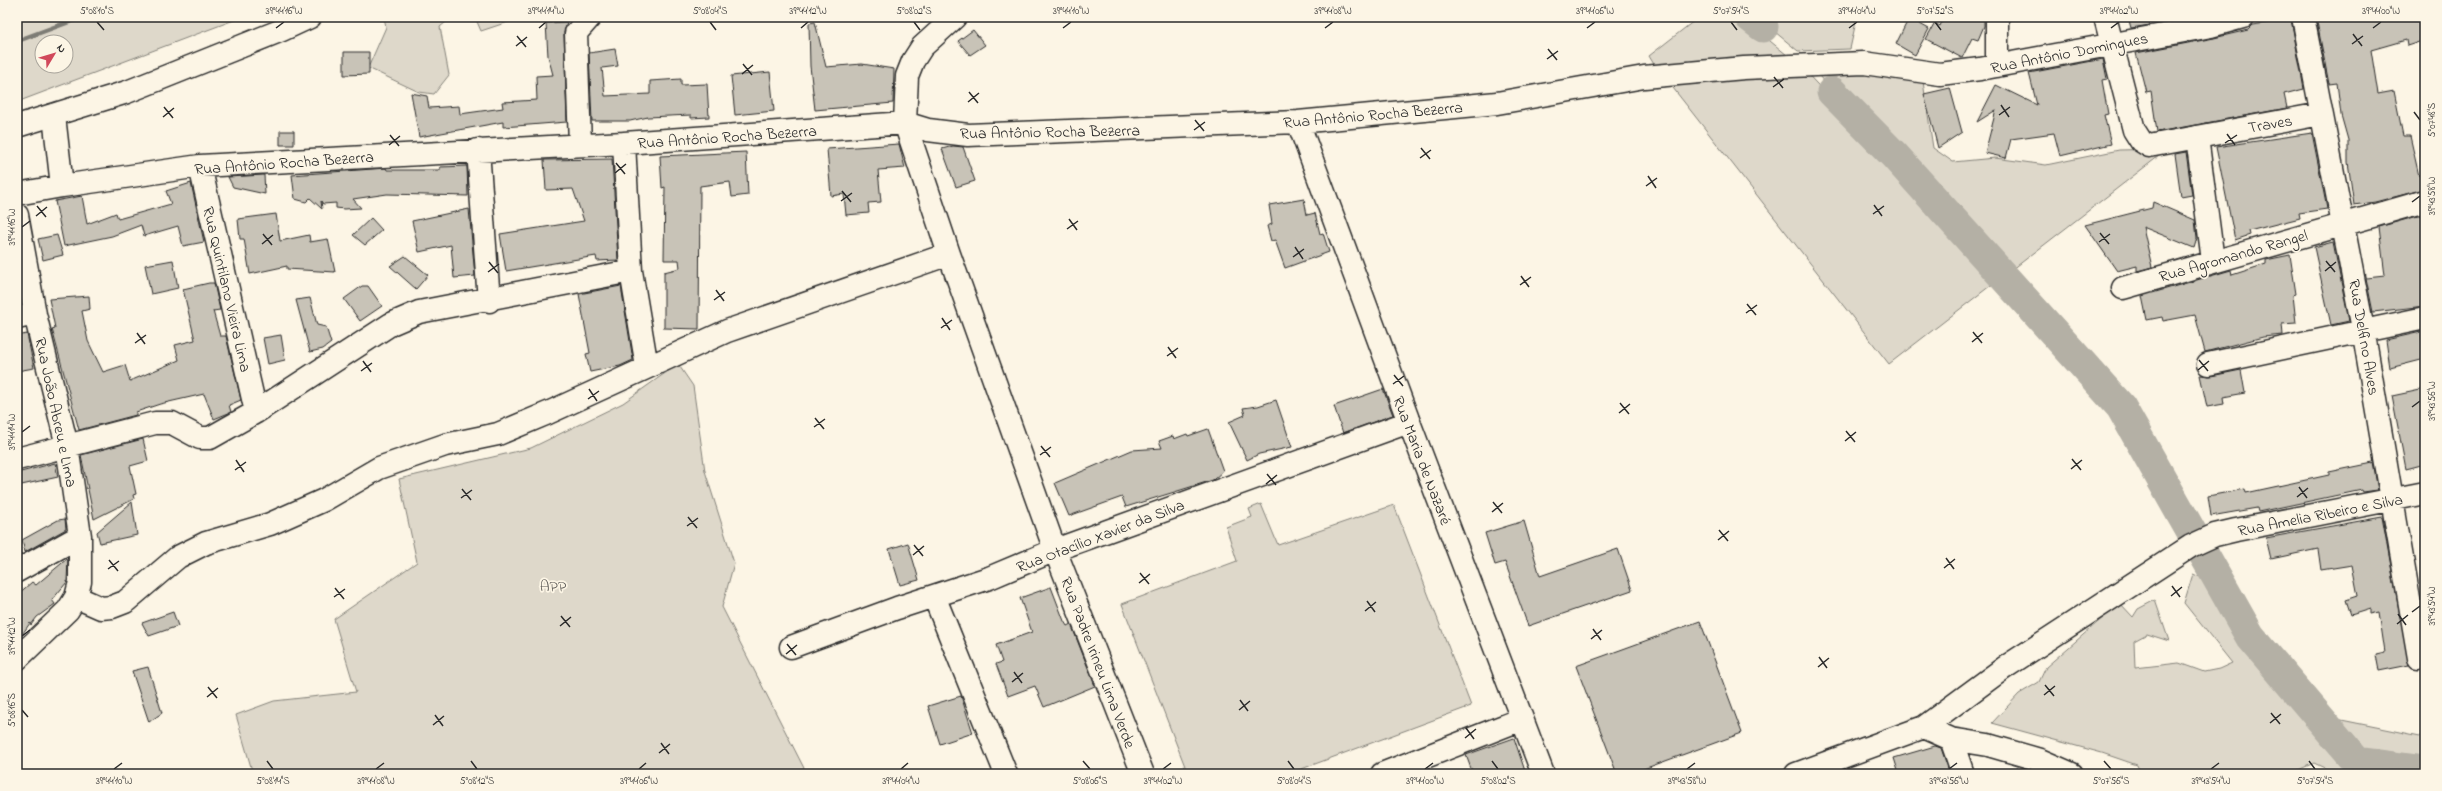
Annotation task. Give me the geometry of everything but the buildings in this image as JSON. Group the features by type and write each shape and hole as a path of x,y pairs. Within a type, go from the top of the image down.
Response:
{"main road":[{"path":"17,126 54,116 127,92 282,30 310,17"},
{"path":"580,144 576,33 590,17"},
{"path":"905,123 907,76 913,61 922,47 955,17"},
{"path":"1997,17 1997,66"},
{"path":"2105,17 2113,44"},
{"name":"Rua Antônio Domingues","path":"1940,74 1997,66 2211,26 2243,17"},
{"name":"Rua Delfino Alves","path":"2303,17 2364,329 2394,499 2419,658"},
{"name":"Traves","path":"2113,44 2134,130 2141,141 2149,146 2321,114"},
{"name":"Rua Antônio Rocha Bezerra","path":"17,194 200,166 580,144 624,143 905,123 928,130 968,134 1298,122 1497,103 1644,77 1744,68 1864,63 1940,74"},
{"path":"54,116 62,186"},
{"name":"Rua Maria de Nazaré","path":"1298,122 1409,422 1543,774"},
{"name":"Rua Padre Irineu Lima Verde","path":"905,123 949,254 1055,550 1143,774"},
{"path":"2197,137 2213,261"},
{"path":"624,143 631,272 647,367"},
{"path":"478,150 489,300"},
{"name":"Rua Quintilano Vieira Lima","path":"200,166 256,412"},
{"name":"Rua Agromando Rangel","path":"2123,288 2343,223 2425,201"},
{"name":"Rua João Abreu e LIma","path":"17,215 26,316 67,446 80,536 80,582 76,597 68,610 17,659"},
{"path":"76,597 101,608 112,607 125,602 178,557 206,543 270,524 324,500 379,468 445,445 498,434 727,331 949,254"},
{"path":"17,458 155,423 172,423 200,438 210,438 256,412 390,324 419,312 631,272"},
{"path":"2208,364 2364,329 2425,318"},
{"name":"Rua Otacílio Xavier da Silva","path":"790,647 989,578 1055,550 1409,422"},
{"name":"Rua Amelia Ribeiro e Silva","path":"1796,774 1820,770 1924,728 2004,668 2191,546 2215,535 2425,493"},
{"path":"17,571 80,536"},
{"path":"934,596 1006,774"},
{"path":"1382,774 1522,719"},
{"path":"1924,728 1951,738 1988,745 2040,760 2072,774"},
{"path":"1951,738 1963,774"}],"green space":[{"path":"17,17 242,17 17,102"},
{"path":"384,17 452,17 440,27 449,75 434,94 419,92 368,68 386,27"},
{"path":"475,17 523,17 481,31"},
{"path":"1699,17 1741,17 1793,60 1658,71 1649,56"},
{"path":"1757,17 1857,17 1850,49 1798,51"},
{"path":"1802,68 1999,279 1889,364 1666,79"},
{"path":"1814,70 1922,75 1933,148 1953,162 1995,158 2046,165 2119,150 2168,149 2008,273"},
{"name":"APP","path":"678,364 693,386 705,471 734,563 722,607 807,774 253,774 236,715 274,701 356,692 334,619 417,562 399,479 531,448 623,403"},
{"path":"1261,504 1278,545 1394,505 1471,706 1288,774 1188,774 1122,604 1237,561 1226,527 1252,517 1249,509"},
{"path":"2193,574 2235,591 2317,715 2425,737 2425,774 2337,774 2314,763 2289,774 2141,774 2137,765 2102,753 1992,723 2019,694 2039,682 2046,667 2120,603 2133,617 2138,609 2155,600 2169,641 2147,634 2134,641 2135,668 2179,663 2204,672 2219,669 2232,663 2184,603"}],"waterway":[{"path":"17,41 82,17"},
{"path":"1750,17 1763,27"},
{"path":"1832,92 1895,156 2121,407 2250,636 2357,762 2425,771"}]}
